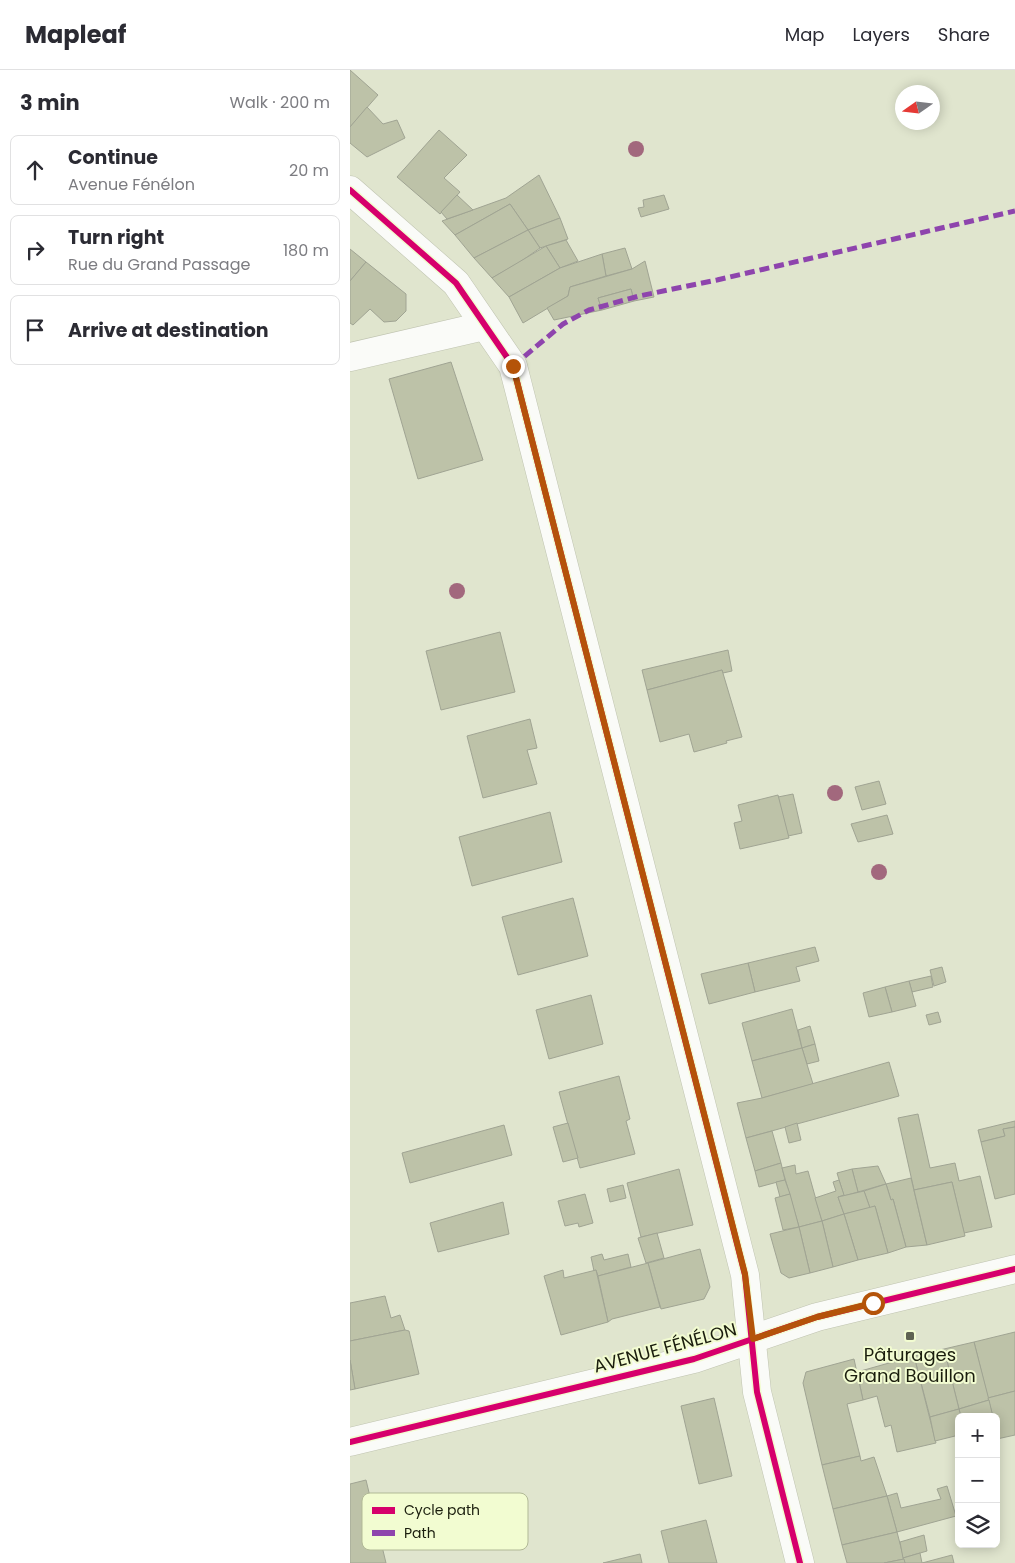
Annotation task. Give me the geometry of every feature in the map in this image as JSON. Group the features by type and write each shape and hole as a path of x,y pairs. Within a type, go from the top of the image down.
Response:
{"street":[{"path":"350,190 456,283 513,366 745,1274 757,1392 800,1563"},
{"path":"350,357 484,326"},
{"name":"AVENUE FÉNÉLON","path":"350,1442 694,1358 817,1317 1015,1269"}],"building":[{"path":"350,70 378,95 350,127"},
{"path":"367,107 383,124 397,120 405,138 367,157 350,143 350,127"},
{"path":"439,130 467,155 444,178 460,192 440,214 397,177"},
{"path":"539,175 560,218 528,230 510,204 455,235 442,221 506,198"},
{"path":"457,195 473,210 447,219 441,212"},
{"path":"664,195 669,209 641,217 638,208 644,207 643,200"},
{"path":"510,204 528,230 474,258 455,235"},
{"path":"560,218 568,239 540,248 528,230"},
{"path":"528,230 540,248 492,278 474,258"},
{"path":"566,240 578,261 560,268 546,246"},
{"path":"546,246 560,268 509,297 492,278"},
{"path":"625,248 632,269 606,276 602,254"},
{"path":"350,249 366,262 350,281"},
{"path":"602,254 606,276 570,287 568,296 523,323 509,297 560,268"},
{"path":"645,261 654,297 634,301 631,289 598,298 602,310 554,320 547,308 568,296 570,287 632,269"},
{"path":"366,262 406,294 406,311 396,321 384,322 370,309 353,325 350,323 350,281"},
{"path":"631,289 634,301 602,310 598,298"},
{"path":"451,362 483,460 418,479 389,379"},
{"path":"500,632 515,692 441,710 426,651"},
{"path":"728,650 732,671 723,673 722,670 647,690 642,670"},
{"path":"722,670 742,737 694,752 689,734 660,742 647,690"},
{"path":"530,719 537,748 527,750 537,784 483,798 467,736"},
{"path":"879,781 886,804 862,810 855,787"},
{"path":"793,794 802,833 788,836 778,797"},
{"path":"778,795 789,838 740,849 734,823 742,821 738,805"},
{"path":"550,812 562,862 472,886 459,837"},
{"path":"887,815 893,834 858,842 851,824"},
{"path":"573,898 588,956 518,975 502,917"},
{"path":"815,947 819,961 796,967 800,981 755,992 748,963"},
{"path":"748,963 755,992 709,1004 701,974"},
{"path":"942,967 946,982 934,986 930,970"},
{"path":"931,976 933,987 912,992 909,981"},
{"path":"909,981 916,1006 892,1012 885,987"},
{"path":"885,987 892,1012 869,1017 863,993"},
{"path":"591,995 603,1044 549,1059 536,1010"},
{"path":"792,1009 802,1048 752,1061 742,1023"},
{"path":"938,1012 941,1022 929,1025 926,1015"},
{"path":"810,1026 815,1044 802,1048 798,1030"},
{"path":"815,1044 819,1061 807,1064 802,1048"},
{"path":"802,1048 813,1084 762,1098 752,1061"},
{"path":"889,1062 899,1096 746,1138 737,1103 762,1098"},
{"path":"619,1076 630,1119 626,1121 635,1154 580,1168 559,1092"},
{"path":"918,1114 930,1168 955,1163 959,1181 980,1176 992,1227 964,1233 952,1182 914,1190 898,1118"},
{"path":"1015,1121 1015,1127 1003,1129 1005,1136 981,1142 978,1130"},
{"path":"568,1123 578,1158 563,1162 553,1127"},
{"path":"797,1123 801,1140 789,1143 785,1127"},
{"path":"504,1125 512,1155 410,1183 402,1153"},
{"path":"1015,1127 1015,1194 995,1199 981,1142 1005,1136 1003,1129"},
{"path":"772,1131 781,1163 755,1171 746,1138"},
{"path":"781,1163 785,1180 759,1187 755,1171"},
{"path":"795,1165 796,1174 808,1171 822,1221 799,1227 782,1168"},
{"path":"878,1166 886,1184 858,1192 852,1169"},
{"path":"679,1169 693,1225 641,1237 627,1183"},
{"path":"852,1169 858,1192 844,1196 837,1173"},
{"path":"911,1178 927,1245 906,1247 893,1199 891,1200 886,1184"},
{"path":"785,1180 790,1194 780,1197 776,1182"},
{"path":"839,1180 844,1195 838,1197 844,1214 822,1221 815,1198 836,1191 833,1182"},
{"path":"952,1182 965,1236 927,1245 914,1190"},
{"path":"886,1184 891,1200 893,1199 906,1247 888,1253 875,1206 870,1208 864,1191"},
{"path":"623,1185 626,1198 610,1202 607,1189"},
{"path":"864,1191 870,1208 844,1214 838,1197"},
{"path":"585,1194 593,1223 579,1227 578,1223 565,1226 558,1201"},
{"path":"790,1194 799,1227 783,1230 775,1198"},
{"path":"503,1202 509,1234 438,1252 430,1223"},
{"path":"875,1206 888,1253 858,1260 844,1214"},
{"path":"844,1214 858,1260 833,1267 822,1221"},
{"path":"822,1221 833,1267 810,1273 799,1227"},
{"path":"799,1227 810,1273 789,1278 781,1273 770,1234"},
{"path":"657,1233 664,1258 646,1263 638,1238"},
{"path":"700,1249 710,1287 704,1299 661,1309 648,1263"},
{"path":"602,1254 604,1260 628,1254 631,1267 598,1276 596,1270 594,1271 591,1257"},
{"path":"648,1263 660,1307 612,1319 608,1322 598,1276"},
{"path":"563,1270 564,1278 596,1270 608,1322 561,1335 544,1276"},
{"path":"385,1296 391,1318 400,1315 405,1330 350,1341 350,1303"},
{"path":"405,1330 409,1331 419,1374 355,1389 350,1360 350,1341"},
{"path":"1015,1332 1015,1391 988,1398 974,1342"},
{"path":"974,1342 989,1400 959,1409 944,1349"},
{"path":"944,1349 959,1409 930,1417 914,1356"},
{"path":"914,1356 936,1443 897,1452 891,1425 885,1427 877,1396 863,1400 857,1372"},
{"path":"854,1359 863,1400 847,1404 860,1456 822,1465 803,1383 806,1372"},
{"path":"350,1360 355,1389 350,1390"},
{"path":"1015,1391 1015,1435 1000,1438 1000,1413 992,1413 988,1398"},
{"path":"714,1398 732,1476 699,1484 681,1406"},
{"path":"989,1400 992,1413 960,1413 959,1409"},
{"path":"959,1409 960,1413 955,1413 955,1436 935,1441 930,1417"},
{"path":"860,1456 861,1461 874,1457 887,1496 833,1509 822,1465"},
{"path":"366,1480 369,1493 362,1493 362,1550 383,1550 386,1563 350,1563 350,1484"},
{"path":"947,1486 955,1516 897,1532 887,1496 897,1493 901,1508 941,1499 937,1489"},
{"path":"887,1496 897,1532 842,1545 833,1509"},
{"path":"706,1520 717,1563 669,1563 661,1531"},
{"path":"897,1532 904,1559 884,1563 847,1563 842,1545"},
{"path":"924,1535 927,1551 903,1558 900,1542"},
{"path":"920,1553 922,1563 905,1563 903,1558"},
{"path":"640,1554 642,1563 603,1563"},
{"path":"952,1555 954,1563 922,1563"},
{"path":"904,1559 905,1563 884,1563"}],"marked path":[{"path":"513,366 563,324 589,310 639,296 717,280 1015,211"}],"cycle path":[{"path":"350,190 456,283 513,366 745,1275 757,1392 800,1563"},
{"path":"350,1442 694,1359 817,1317 1015,1269"}],"place":[{"name":"Pâturages Grand Bouillon","path":"910,1336"}],"route":[{"path":"513,366 745,1274 753,1339 817,1317 873,1303"}]}
